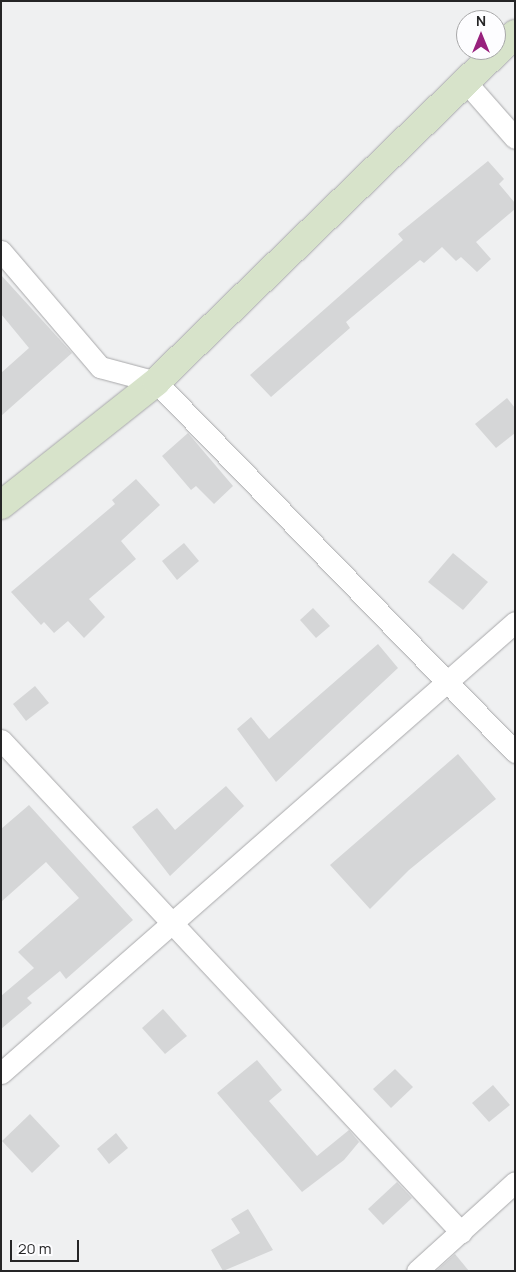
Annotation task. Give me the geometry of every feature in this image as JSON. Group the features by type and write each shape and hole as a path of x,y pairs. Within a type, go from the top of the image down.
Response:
{"main road":[{"path":"1,505 156,382 464,80 515,34"}],"street":[{"path":"464,80 515,138"},
{"path":"1,251 100,366 156,382 449,679 515,752"},
{"path":"1,1073 515,622"},
{"path":"1,740 461,1232"},
{"path":"417,1271 515,1182"}],"building":[{"path":"488,161 504,179 499,184 515,203 515,209 476,242 491,259 477,272 461,257 456,261 442,247 424,263 420,260 346,322 350,328 271,397 250,375 403,240 398,234"},
{"path":"1,275 72,353 1,416 1,373 29,348 1,314"},
{"path":"507,398 515,408 515,433 496,448 475,424"},
{"path":"188,433 233,486 214,504 196,486 191,490 162,456"},
{"path":"136,479 160,505 121,541 136,559 89,599 105,617 84,638 68,621 54,633 44,622 41,625 11,592 115,504 112,500"},
{"path":"184,543 199,561 177,580 162,561"},
{"path":"453,553 488,582 463,610 428,582"},
{"path":"313,608 330,626 316,638 300,620"},
{"path":"378,644 398,668 276,782 237,729 251,717 269,739"},
{"path":"35,686 49,703 26,721 13,704"},
{"path":"458,754 496,799 409,870 370,909 330,865"},
{"path":"226,786 244,806 170,876 132,827 157,808 175,830"},
{"path":"29,805 133,920 66,979 60,971 27,998 32,1003 1,1029 1,996 34,968 18,952 79,898 46,862 1,902 1,829"},
{"path":"163,1009 187,1036 165,1054 142,1028"},
{"path":"257,1060 282,1090 269,1101 317,1156 349,1130 359,1142 344,1160 302,1192 217,1093"},
{"path":"395,1069 413,1087 391,1108 373,1089"},
{"path":"493,1085 510,1105 489,1122 472,1103"},
{"path":"30,1114 60,1146 32,1173 2,1141"},
{"path":"116,1133 128,1148 109,1164 97,1149"},
{"path":"397,1182 412,1198 383,1225 368,1209"},
{"path":"248,1209 273,1250 223,1271 211,1250 240,1233 231,1219"},
{"path":"455,1254 469,1271 436,1271"}]}
